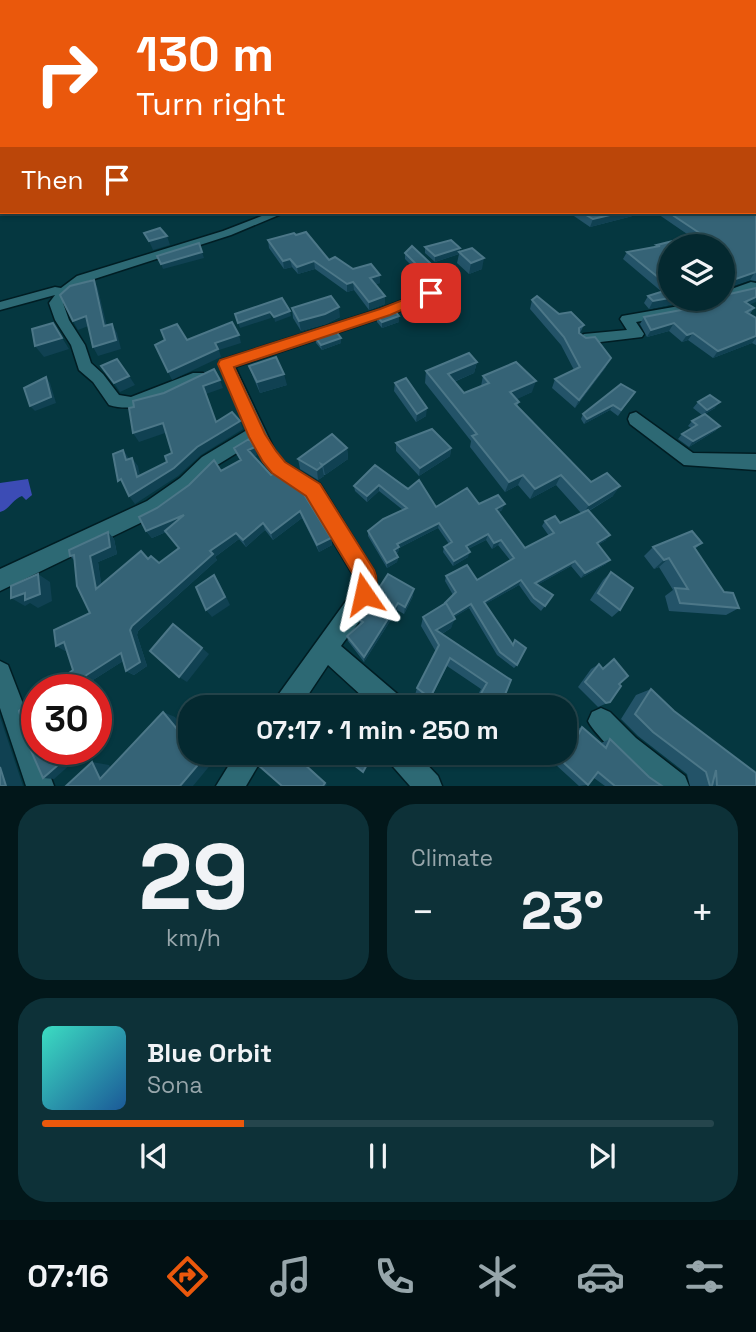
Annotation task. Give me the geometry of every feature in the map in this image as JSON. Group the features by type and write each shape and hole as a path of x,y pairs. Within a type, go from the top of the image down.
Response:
{"street":[{"path":"276,214 227,233 81,279 63,293 56,303 62,320 78,345 84,366 99,378 115,401 131,403 162,393 226,364 385,312 431,293"},
{"path":"735,292 756,287"},
{"path":"0,306 55,291 63,293"},
{"path":"584,339 637,334 626,319 675,311"},
{"path":"226,364 256,433 278,467 313,490 367,578 364,594 293,695"},
{"path":"636,419 691,460 756,462"},
{"path":"0,580 154,507 186,484 208,462 256,433"},
{"path":"326,648 379,695"},
{"path":"0,673 40,786"},
{"path":"601,721 627,747 675,786"},
{"path":"230,786 244,765"},
{"path":"409,765 428,786"}],"shaded area":[{"path":"28,479 32,495 26,500 22,496 0,512 0,483"}],"building":[{"path":"584,214 614,214 593,219"},
{"path":"671,214 756,214 756,272 735,279 735,234 701,234"},
{"path":"160,228 167,236 149,241 144,233"},
{"path":"306,232 329,260 335,257 353,269 371,264 380,275 370,278 385,296 369,302 353,282 347,284 314,261 297,267 290,259 283,261 268,240"},
{"path":"451,240 460,248 435,256 425,247"},
{"path":"199,243 202,252 161,264 157,256"},
{"path":"412,246 445,277 433,281 405,253"},
{"path":"658,246 658,277 627,252"},
{"path":"472,248 484,258 471,263 459,252"},
{"path":"94,280 104,326 112,324 116,340 93,347 86,316 73,321 60,295 70,286"},
{"path":"756,288 756,297 745,302 754,308 746,312 756,318 756,336 718,351 693,333 687,335 674,323 651,330 644,317 676,311 735,311 735,293"},
{"path":"658,293 658,300 653,301 648,296"},
{"path":"331,296 339,307 325,314 299,321 292,308"},
{"path":"537,296 559,314 571,312 584,325 579,328 579,333 586,338 595,337 611,358 579,400 555,379 580,367 564,337 532,300"},
{"path":"282,298 290,311 274,317 270,312 238,323 235,314"},
{"path":"395,311 399,316 382,322 377,317"},
{"path":"232,322 239,335 215,343 218,349 168,372 155,345 165,340 161,330 177,324 187,340"},
{"path":"53,323 62,338 35,346 32,329"},
{"path":"335,330 341,338 321,345 315,337"},
{"path":"469,353 477,362 448,374 464,393 489,383 483,376 516,362 536,381 510,392 519,402 515,404 591,482 607,473 620,486 589,505 561,475 535,489 523,475 509,482 472,436 477,434 426,371"},
{"path":"276,357 284,374 257,382 249,366"},
{"path":"117,359 129,376 114,383 101,366"},
{"path":"214,369 220,380 203,386 216,422 232,412 240,421 197,447 174,468 129,496 121,479 118,481 113,454 123,450 126,460 132,458 137,477 167,462 165,456 172,453 163,423 133,433 129,408 134,407 133,401 164,393"},
{"path":"46,377 51,397 30,406 24,388"},
{"path":"406,378 427,408 417,414 395,383"},
{"path":"621,384 635,392 621,410 613,405 587,419 583,414"},
{"path":"710,395 720,402 707,410 698,402"},
{"path":"705,414 720,426 693,441 682,434 697,425 692,421"},
{"path":"432,429 451,448 420,468 396,443"},
{"path":"332,434 347,448 321,464 317,470 298,459"},
{"path":"249,439 255,447 248,450 271,475 276,472 302,491 331,538 317,545 300,511 271,533 263,523 243,540 236,533 210,551 213,554 132,626 130,630 140,662 126,671 121,653 88,674 68,674 73,670 64,642 56,646 54,630 90,613 77,586 74,555 70,556 69,550 108,532 110,547 90,556 96,589 141,551 148,559 151,556 159,563 179,548 165,531 184,515 146,531 139,517 157,508 189,485 214,460 221,471 241,460 234,448"},
{"path":"375,465 408,489 419,480 436,507 467,488 479,504 498,495 505,504 496,509 525,548 554,533 545,521 555,516 560,523 588,510 610,535 597,543 610,560 585,573 575,561 535,583 553,595 545,606 534,598 521,580 484,602 513,645 515,640 526,648 517,665 500,652 471,604 453,615 445,603 456,592 446,576 467,565 477,580 514,558 501,540 494,543 488,534 466,546 470,552 454,561 444,547 452,542 439,523 397,544 399,547 394,550 398,557 387,563 368,531 383,519 407,508 379,485 367,496 354,486"},
{"path":"692,531 702,543 694,547 724,592 733,593 739,608 680,603 675,588 688,589 669,558 664,560 653,547"},
{"path":"611,572 633,588 620,610 598,593"},
{"path":"38,574 40,594 25,600 25,593 11,598 11,586"},
{"path":"388,574 414,589 405,607 398,603 364,657 347,636 363,622 359,619"},
{"path":"214,575 225,597 206,610 196,587"},
{"path":"446,603 455,619 436,630 511,680 505,695 480,695 487,683 450,658 432,695 426,695 417,688 439,645 423,617"},
{"path":"173,624 202,648 179,677 150,651"},
{"path":"614,659 628,676 619,684 621,686 610,702 606,703 585,682 599,664 603,669"},
{"path":"651,689 674,711 756,773 756,786 717,786 716,770 710,786 706,772 653,732 635,714"},
{"path":"163,712 178,730 178,765 198,765 180,786 66,786 89,765 93,765 100,779"},
{"path":"582,727 606,748 610,739 662,786 615,786 598,772 588,785 566,765 577,765 577,737"},
{"path":"37,765 58,765 43,778"},
{"path":"258,765 305,765 325,783 323,786 282,786"},
{"path":"354,765 367,765 363,772"},
{"path":"0,767 6,786 0,786"}],"route":[{"path":"364,594 367,578 356,559 313,490 278,467 270,456 258,437 226,364 385,312 431,293"}]}
